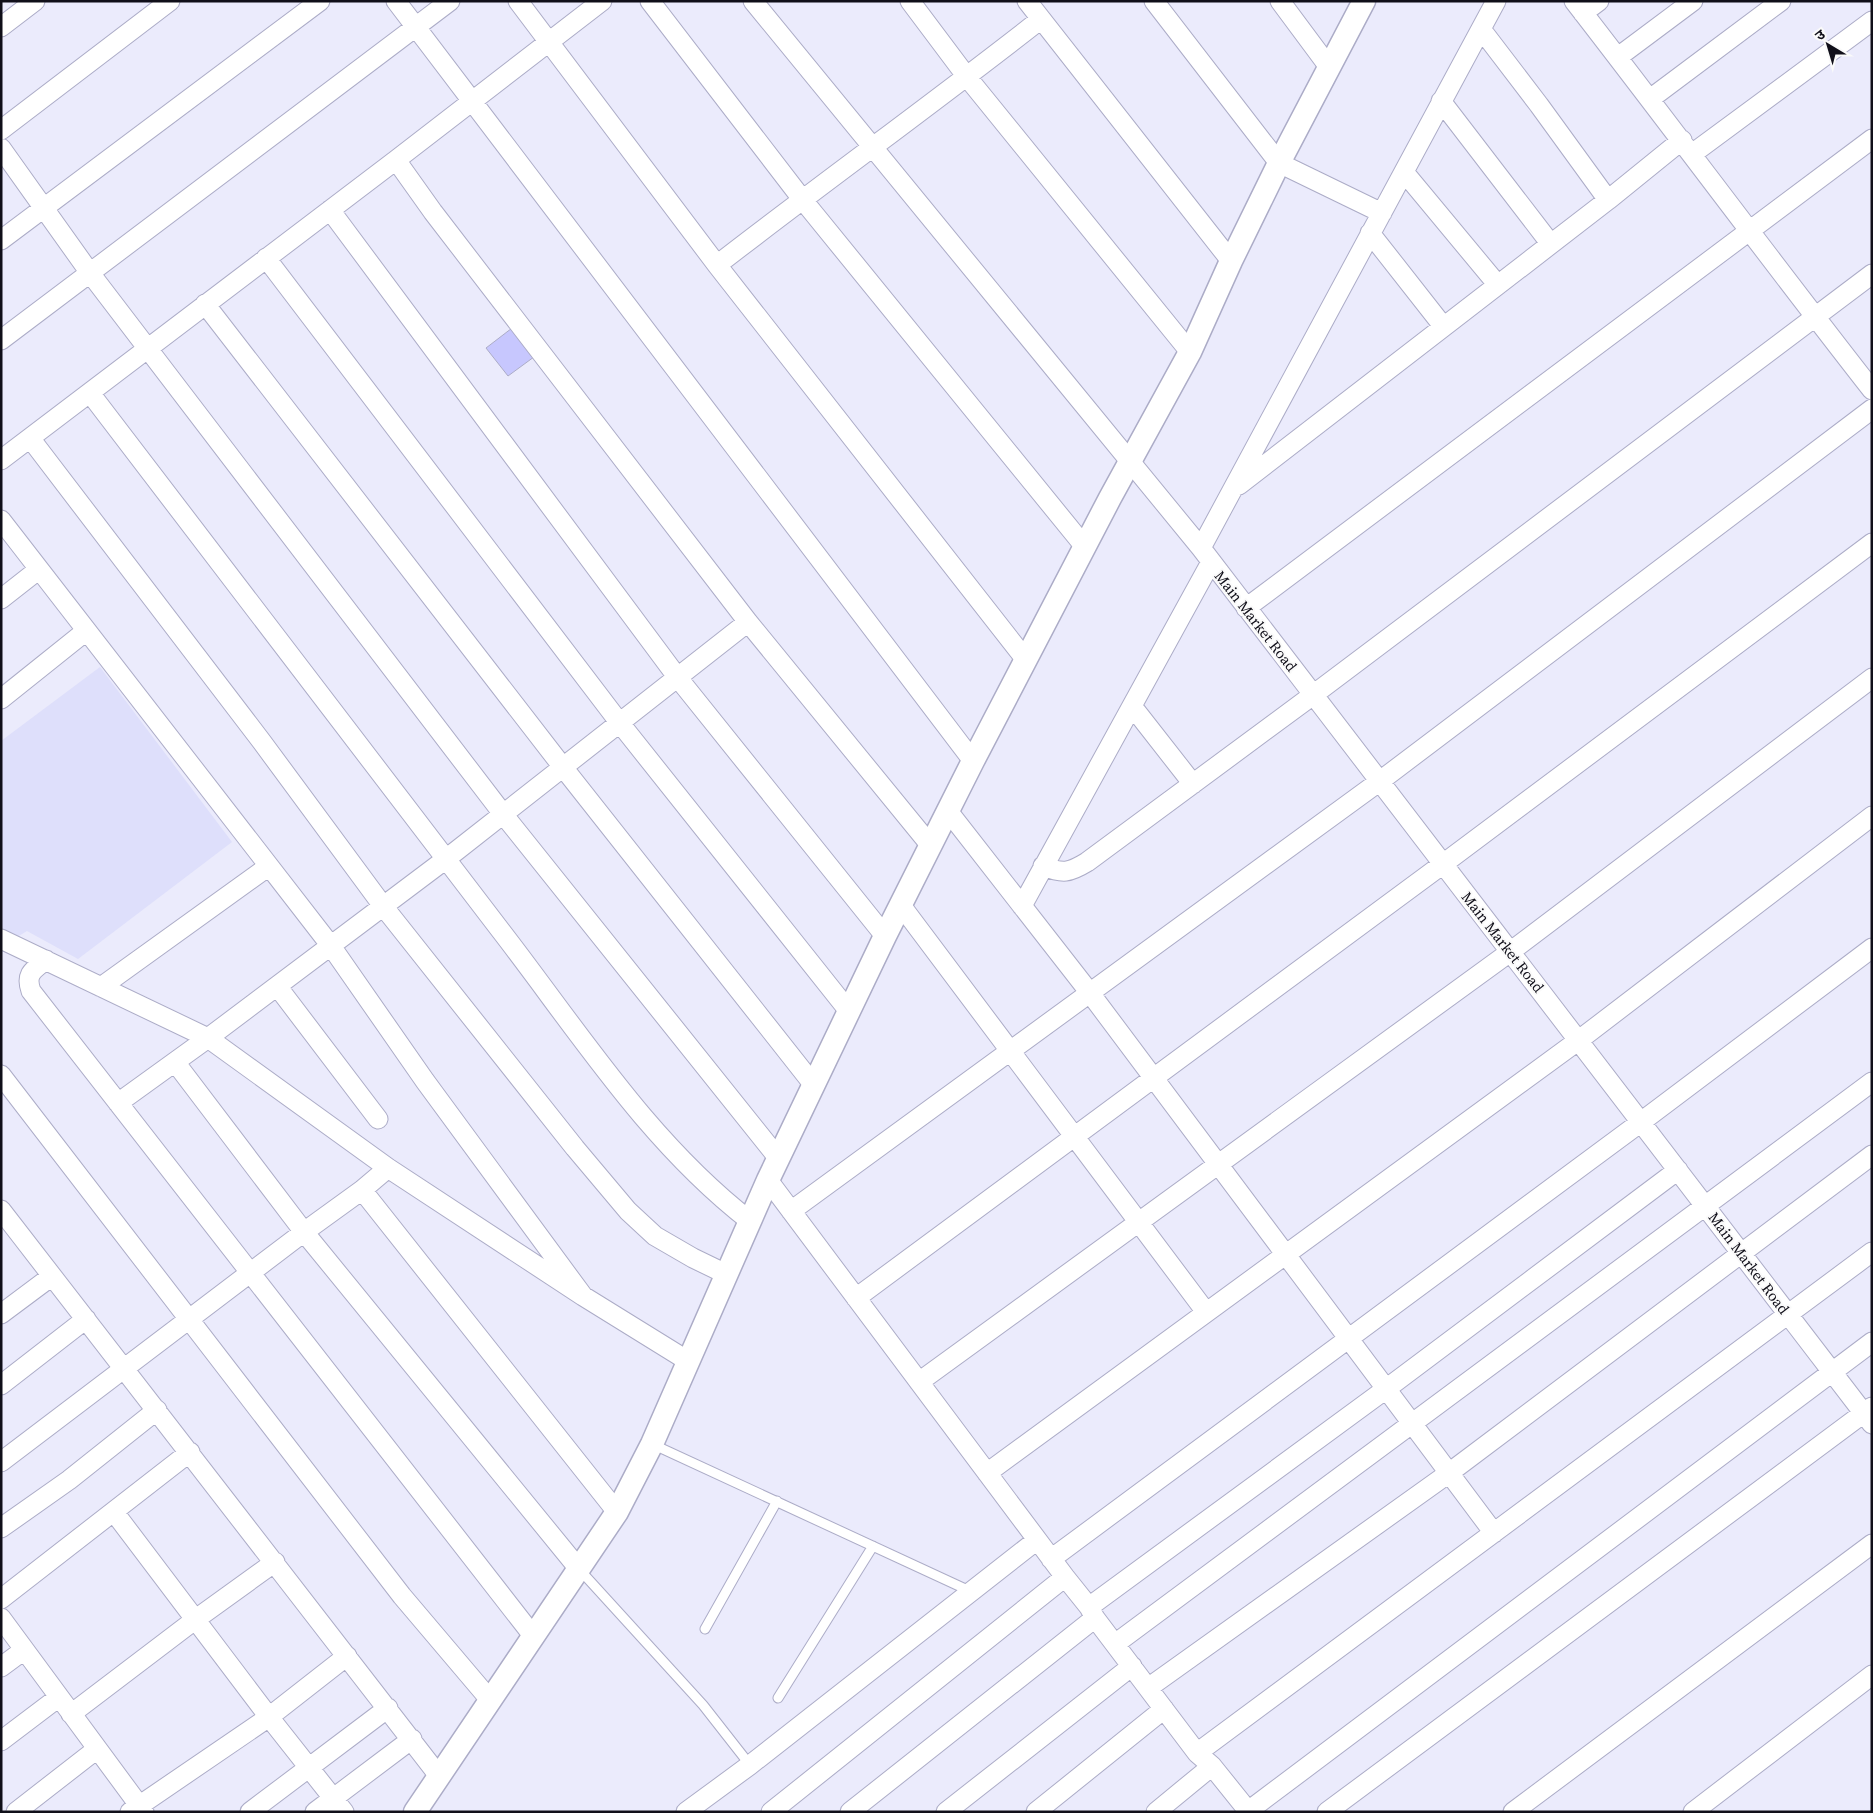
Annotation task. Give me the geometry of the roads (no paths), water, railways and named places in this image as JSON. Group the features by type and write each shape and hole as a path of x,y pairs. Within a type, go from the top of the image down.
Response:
{"street":[{"path":"1,27 35,1"},
{"path":"1,130 170,1"},
{"path":"1,240 320,1"},
{"path":"396,1 973,761"},
{"path":"1,340 450,1"},
{"path":"518,1 717,265 1026,660"},
{"path":"1,460 602,1"},
{"path":"650,1 802,199 1085,547"},
{"name":"Main Market Road","path":"754,1 1206,555 1832,1372 1869,1415"},
{"path":"910,1 967,77 1190,352"},
{"path":"1027,1 1231,261"},
{"path":"1154,1 1279,163 1382,213"},
{"path":"1280,1 1329,66"},
{"path":"415,1812 617,1512 652,1444 768,1180 900,904 1085,547 1190,352 1231,261 1279,163 1364,1"},
{"path":"1022,906 1132,706 1206,555 1234,489 1496,1"},
{"path":"1599,1 1578,7 1872,390"},
{"path":"1618,58 1693,1"},
{"path":"1650,99 1781,1"},
{"path":"717,265 1041,19"},
{"path":"1234,489 1608,200 1872,21"},
{"path":"1481,29 1608,200"},
{"path":"1441,101 1550,243"},
{"path":"1246,608 1872,139"},
{"path":"1,148 90,273 503,814 779,1159"},
{"path":"396,160 433,212 748,622 931,846"},
{"path":"1404,172 1497,284"},
{"path":"330,210 678,678 885,936"},
{"path":"1370,233 1443,326"},
{"path":"266,258 619,722 848,1010"},
{"path":"1043,866 1058,872 1075,870 1313,695 1872,274"},
{"path":"205,304 562,766 813,1084"},
{"path":"90,392 640,1115 678,1158 722,1200 750,1221"},
{"path":"791,1210 1380,781 1872,409"},
{"path":"30,438 256,734 383,906 569,1140 628,1211 655,1236 726,1274"},
{"path":"1,520 331,946 431,1089 583,1296"},
{"path":"856,1298 1444,864 1872,543"},
{"path":"1,599 38,570"},
{"path":"118,1103 208,1038 446,859 562,766 748,622"},
{"path":"1,699 86,631"},
{"path":"919,1382 1510,952 1872,678"},
{"path":"1132,706 1193,784"},
{"path":"948,811 1090,993 1494,1533"},
{"path":"987,1473 1579,1040 1872,816"},
{"path":"101,987 269,866"},
{"path":"900,904 1206,1312"},
{"path":"1,939 208,1038 388,1168 583,1296 688,1361"},
{"path":"1051,1559 1641,1122 1872,948"},
{"path":"46,960 30,974 28,981 31,991 534,1637"},
{"path":"277,986 378,1118"},
{"path":"175,1062 304,1232 579,1569"},
{"path":"1,1075 402,1596 490,1700"},
{"path":"1115,1644 1872,1082"},
{"path":"1148,1688 1449,1473 1872,1154"},
{"path":"1,1462 362,1190 388,1168"},
{"path":"850,1812 1092,1612 1678,1170"},
{"path":"768,1180 1197,1754 1212,1766 1248,1812 1872,1342"},
{"path":"362,1190 617,1512"},
{"path":"5,1223 52,1276 125,1368 439,1776"},
{"path":"1197,1754 1872,1252"},
{"path":"1,1314 52,1276"},
{"path":"1,1385 86,1319"},
{"path":"1,1528 69,1480 157,1410"},
{"path":"1327,1812 1869,1415"},
{"path":"1,1599 190,1452"},
{"path":"114,1512 338,1805"},
{"path":"686,1812 750,1765 1037,1540"},
{"path":"1513,1812 1872,1544"},
{"path":"71,1714 275,1562"},
{"path":"771,1812 1065,1577"},
{"path":"1,1618 97,1749 138,1810 269,1717 347,1656"},
{"path":"1,1667 24,1650"},
{"path":"946,1812 1132,1666"},
{"path":"1693,1812 1872,1675"},
{"path":"1,1741 59,1697"},
{"path":"250,1812 388,1708"},
{"path":"1036,1812 1164,1709"},
{"path":"315,1812 338,1805 412,1739"},
{"path":"16,1812 97,1749"},
{"path":"1156,1812 1212,1766"}],"lane":[{"path":"652,1444 972,1592"},
{"path":"705,1629 777,1501"},
{"path":"778,1698 873,1546"},
{"path":"579,1569 703,1705 750,1765"}]}
